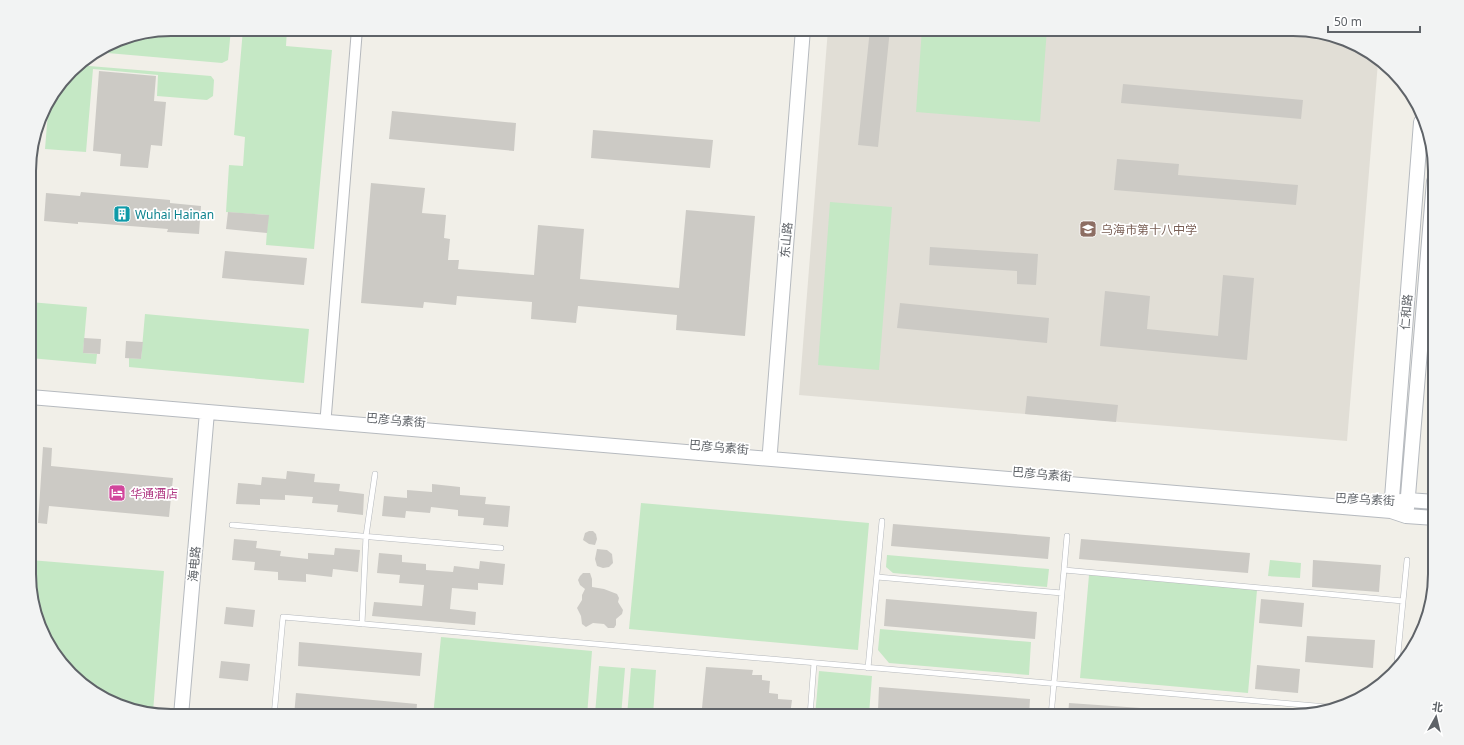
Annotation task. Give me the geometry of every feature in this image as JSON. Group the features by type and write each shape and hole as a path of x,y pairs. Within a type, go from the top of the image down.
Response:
{"street":[{"path":"326,414 356,36"},
{"name":"东山路","path":"770,451 802,36"},
{"name":"仁和路","path":"1391,507 1421,128"},
{"name":"仁和路","path":"1406,516 1428,254"},
{"name":"巴彦乌素街","path":"36,390 770,451 1391,507"},
{"name":"巴彦乌素街","path":"36,398 1391,507 1408,500 1428,501"},
{"name":"海电路","path":"182,709 207,412"},
{"path":"1391,507 1406,516 1428,518"}],"lane":[{"path":"362,624 366,536 375,474"},
{"path":"868,668 882,521"},
{"path":"232,525 501,548"},
{"path":"1052,709 1067,536"},
{"path":"1397,660 1407,560"},
{"path":"1064,570 1403,600"},
{"path":"877,577 1062,593"},
{"path":"275,709 283,617 1319,706"},
{"path":"811,709 814,663"}],"shaded area":[{"name":"乌海市第十八中学","path":"827,36 1293,36 1311,37 1345,46 1378,66 1347,441 799,395"}],"green space":[{"path":"230,36 228,60 222,63 105,53 127,43 153,37"},
{"path":"242,36 287,36 286,46 332,50 314,249 266,245 268,215 226,212 229,165 243,166 245,137 234,135"},
{"path":"921,36 1046,36 1040,122 916,112"},
{"path":"87,66 211,76 214,80 213,96 207,100 157,96 158,75 93,69 86,152 45,149 48,116 54,103 69,82"},
{"path":"830,202 892,207 879,370 818,365"},
{"path":"36,303 87,307 83,353 97,354 96,364 36,359"},
{"path":"145,314 309,329 304,383 129,367 129,358 141,359"},
{"path":"641,503 869,523 858,650 629,629"},
{"path":"887,555 1049,569 1047,587 893,573 886,567"},
{"path":"36,560 164,571 153,708 127,702 111,695 75,670 54,642 46,626 37,592"},
{"path":"1270,560 1301,563 1300,578 1268,576"},
{"path":"1089,575 1257,590 1248,693 1080,678"},
{"path":"880,629 1031,642 1029,675 889,663 878,650"},
{"path":"441,637 592,651 588,709 434,709"},
{"path":"599,666 625,668 622,709 595,709"},
{"path":"631,668 656,670 653,709 628,709"},
{"path":"819,671 872,676 869,709 816,709"}],"building":[{"path":"869,36 889,36 878,147 858,145"},
{"path":"99,71 156,76 154,101 166,102 162,146 151,145 148,168 120,166 121,154 93,151"},
{"path":"1123,84 1303,100 1301,119 1121,103"},
{"path":"392,111 516,123 514,151 389,139"},
{"path":"593,130 713,140 710,168 591,158"},
{"path":"1117,159 1179,164 1178,175 1298,185 1296,205 1114,190"},
{"path":"371,183 425,188 422,213 446,215 444,238 450,239 448,260 459,260 458,269 534,275 538,225 584,229 580,279 679,288 686,210 755,216 745,336 676,330 677,315 578,306 576,323 531,319 532,302 457,296 456,305 424,302 423,308 361,303"},
{"name":"Wuhai Hainan","path":"81,192 170,200 170,203 201,206 199,234 167,232 168,229 44,221 46,193 80,196"},
{"path":"228,212 269,215 267,233 226,229"},
{"path":"930,247 1038,254 1036,285 1017,284 1017,271 929,265"},
{"path":"225,251 307,258 304,285 222,278"},
{"path":"1223,275 1254,278 1247,360 1100,346 1105,291 1150,296 1147,329 1218,336"},
{"path":"900,303 1049,318 1047,343 897,328"},
{"path":"84,338 101,339 100,354 83,353"},
{"path":"126,341 143,342 141,359 125,358"},
{"path":"1027,396 1118,405 1116,422 1025,414"},
{"name":"华通酒店","path":"43,447 52,448 51,466 173,478 169,517 49,506 47,524 38,523"},
{"path":"287,471 315,474 314,482 340,484 339,491 364,494 363,515 337,512 338,505 312,503 313,497 285,495 285,500 260,499 260,505 236,504 238,483 261,485 262,477 286,479"},
{"path":"432,484 460,487 460,495 486,497 485,504 510,506 508,527 483,525 484,518 458,516 458,510 431,507 430,513 406,511 405,518 382,516 384,496 407,498 407,490 432,492"},
{"path":"893,524 1050,537 1048,559 891,546"},
{"path":"593,531 596,534 597,539 595,545 589,544 583,540 585,533"},
{"path":"234,539 257,541 256,548 281,551 280,556 308,559 308,553 334,555 335,548 360,550 358,572 333,569 332,577 306,574 306,582 278,580 278,572 254,570 255,562 232,560"},
{"path":"1081,539 1250,553 1248,573 1079,559"},
{"path":"597,549 607,550 612,554 613,563 609,567 603,568 597,566 595,559"},
{"path":"379,553 402,555 402,562 426,564 426,570 453,572 454,566 479,569 480,561 505,564 503,585 478,583 478,590 452,588 450,609 476,612 475,625 372,616 374,602 422,606 424,585 399,583 400,575 377,573"},
{"path":"1313,560 1381,565 1379,592 1312,587"},
{"path":"583,573 590,573 592,587 604,589 617,594 619,598 618,602 623,610 622,614 616,619 616,625 614,628 608,628 604,624 593,623 586,627 582,624 581,616 577,608 582,600 582,595 585,589 580,585 578,580"},
{"path":"886,599 1037,612 1035,639 884,626"},
{"path":"1261,599 1304,603 1302,627 1259,623"},
{"path":"226,607 255,610 253,627 224,624"},
{"path":"1307,636 1375,640 1373,668 1305,662"},
{"path":"299,642 422,653 420,676 298,666"},
{"path":"221,661 250,664 248,681 219,678"},
{"path":"1257,665 1300,669 1298,693 1255,689"},
{"path":"706,667 753,670 752,675 762,675 762,680 770,681 769,693 778,694 778,699 792,700 791,709 702,708"},
{"path":"879,687 1030,699 1029,709 878,709"},
{"path":"296,693 417,704 417,709 295,709"},
{"path":"1069,703 1141,708 1141,709 1069,709"}],"place":[{"name":"Wuhai Hainan","path":"122,214"},
{"name":"乌海市第十八中学","path":"1088,229"},
{"name":"华通酒店","path":"117,493"}]}
